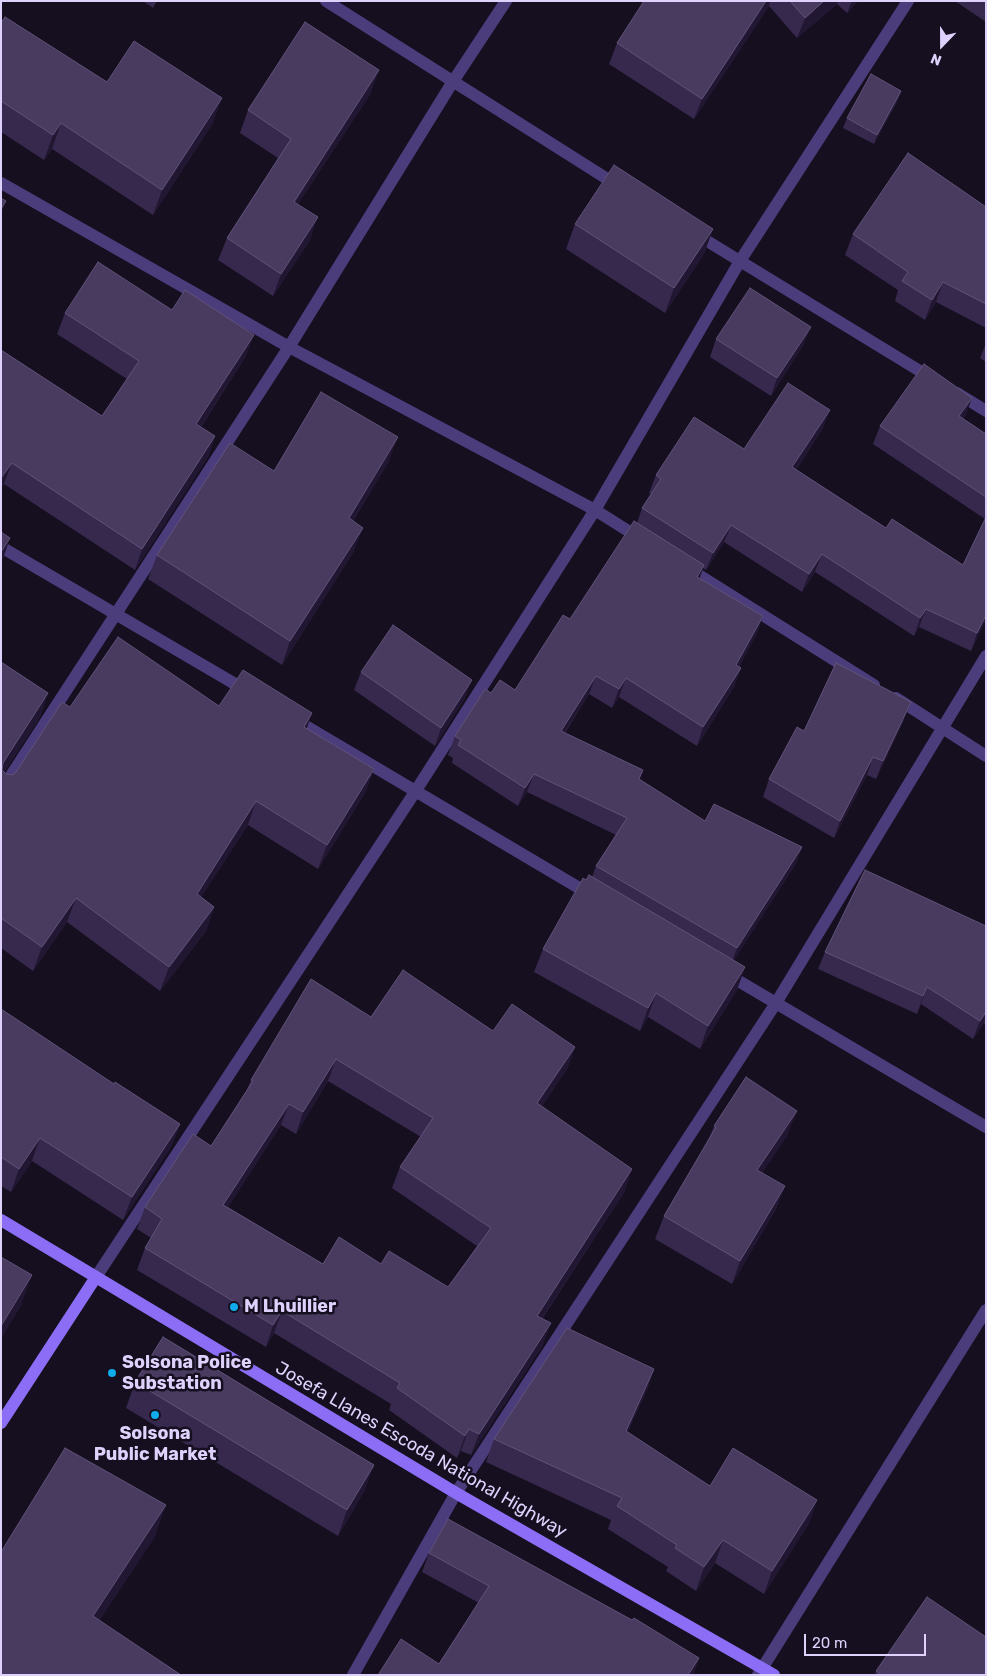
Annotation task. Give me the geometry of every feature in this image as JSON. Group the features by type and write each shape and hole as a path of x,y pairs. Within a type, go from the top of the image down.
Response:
{"main road":[{"name":"Josefa Llanes Escoda National Highway","path":"1,1220 456,1493 761,1671 774,1675"},
{"path":"1,1423 96,1277"}],"street":[{"path":"326,1 630,193"},
{"path":"1,791 289,347 452,82 506,1"},
{"path":"96,1277 416,792 595,510 740,261 908,1"},
{"path":"1,183 289,347 595,510 653,546"},
{"path":"681,224 986,411"},
{"path":"1,547 261,700"},
{"path":"678,562 986,756"},
{"path":"353,1675 456,1493 776,1003 986,656"},
{"path":"278,710 605,903"},
{"path":"716,968 986,1127"},
{"path":"761,1671 986,1310"}],"building":[{"path":"644,1 766,1 702,99 617,43"},
{"path":"790,1 824,1 805,18"},
{"path":"5,17 107,82 134,41 222,98 162,190 61,123 53,135 1,101 1,23"},
{"path":"305,22 379,70 294,202 318,217 281,274 227,238 291,139 248,110"},
{"path":"871,74 901,91 877,135 847,118"},
{"path":"908,153 986,207 986,304 943,282 932,300 902,281 908,272 853,234"},
{"path":"614,165 713,229 674,288 575,224"},
{"path":"1,198 6,201 1,209"},
{"path":"98,262 172,310 185,290 254,335 196,424 215,436 142,549 12,463 1,478 1,350 102,416 139,361 65,313"},
{"path":"750,288 811,327 777,378 716,339"},
{"path":"924,364 972,398 959,416 986,434 986,497 880,426"},
{"path":"788,383 830,410 792,467 886,528 892,519 963,565 986,517 986,615 977,633 926,609 920,618 822,554 809,574 731,525 713,553 642,508 661,479 656,475 694,417 744,449"},
{"path":"321,392 398,437 349,518 363,528 290,641 157,555 230,443 274,471"},
{"path":"634,521 704,565 697,577 763,616 736,665 741,668 703,727 626,678 619,689 596,676 561,731 643,770 639,779 705,821 714,804 802,847 737,948 596,866 627,818 534,774 525,788 458,745 461,740 455,736 485,689 491,693 500,680 515,690 563,615 570,619"},
{"path":"1,532 10,538 1,552"},
{"path":"393,625 472,680 441,728 361,672"},
{"path":"118,637 219,706 243,670 312,713 304,727 374,769 327,845 256,801 197,894 214,907 169,967 76,898 42,947 1,918 1,662 48,693 3,763 2,770 6,774 13,775 62,702 70,707"},
{"path":"836,663 911,702 883,761 873,757 840,821 769,779 797,727 804,731"},
{"path":"865,870 986,926 986,1012 980,1021 927,987 923,996 825,952"},
{"path":"589,875 745,967 708,1026 656,993 648,1008 543,949 583,878 586,880"},
{"path":"403,970 493,1031 512,1004 575,1047 537,1103 632,1169 537,1316 551,1323 479,1434 469,1429 465,1436 397,1388 400,1383 282,1311 273,1325 145,1248 162,1219 145,1207 193,1134 211,1146 253,1081 251,1080 311,979 371,1017","holes":["336,1059 433,1118 400,1167 491,1228 448,1287 389,1251 381,1264 339,1237 323,1264 223,1205 289,1104 303,1112"]},
{"path":"1,1009 114,1084 115,1082 180,1124 132,1197 40,1138 19,1169 1,1157"},
{"path":"746,1077 797,1111 757,1170 785,1186 740,1261 664,1216 716,1127 714,1126"},
{"path":"1,1257 32,1275 1,1326"},
{"path":"567,1328 654,1369 626,1431 710,1486 733,1448 817,1500 772,1571 723,1540 704,1567 675,1548 677,1545 617,1506 622,1498 494,1439"},
{"path":"163,1337 374,1465 347,1510 135,1382"},
{"path":"65,1448 166,1505 93,1616 181,1675 1,1675 1,1552"},
{"path":"448,1519 632,1620 634,1618 699,1658 688,1675 378,1675 401,1639 439,1664 489,1586 429,1553"},
{"path":"927,1597 986,1637 986,1675 882,1675 876,1671"}],"place":[{"name":"M Lhuillier","path":"234,1307"},
{"name":"Solsona Police Substation","path":"112,1373"},
{"name":"Solsona Public Market","path":"155,1415"}]}
